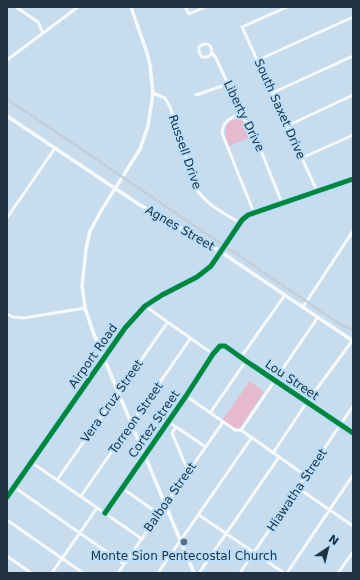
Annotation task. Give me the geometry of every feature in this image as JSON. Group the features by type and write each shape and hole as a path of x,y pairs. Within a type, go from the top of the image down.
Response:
{"main road":[{"path":"131,7 150,65 153,93 148,126 140,149 90,231 86,249 82,286 85,308 93,332 194,573"},
{"name":"Agnes Street","path":"7,116 140,205 221,252 353,341"}],"street":[{"path":"16,7 38,22 43,33"},
{"path":"7,60 78,7"},
{"path":"185,7 189,14 205,7"},
{"name":"South Saxet Drive","path":"285,7 242,27 317,191"},
{"path":"258,60 353,17"},
{"path":"204,44 209,45 212,53 208,57 202,57 199,52 199,47 204,44"},
{"name":"Liberty Drive","path":"212,53 216,58 242,114 253,131 282,203"},
{"path":"272,93 353,56"},
{"path":"196,95 228,84"},
{"name":"Russell Drive","path":"153,93 165,98 170,107 198,192 203,198 240,223"},
{"path":"287,126 353,95"},
{"path":"242,114 226,122 222,133 254,213"},
{"path":"302,158 353,135"},
{"path":"7,218 55,148"},
{"path":"240,223 254,213 353,179"},
{"name":"Airport Road","path":"7,496 125,328 145,306 197,277 211,266 240,223"},
{"path":"303,307 353,231"},
{"path":"241,357 284,295"},
{"path":"145,306 167,323 213,354"},
{"path":"7,314 13,317 24,318 85,308"},
{"path":"241,430 318,317"},
{"name":"Vera Cruz Street","path":"57,480 167,323"},
{"name":"Torreon Street","path":"81,496 132,425 190,339"},
{"path":"273,453 307,402 353,341"},
{"name":"Lou Street","path":"220,346 225,346 353,433"},
{"name":"Cortez Street","path":"105,513 186,396 213,354 220,346"},
{"path":"210,413 246,361"},
{"path":"186,396 235,430 241,430 252,437 306,476"},
{"name":"Hiawatha Street","path":"240,573 353,406"},
{"path":"168,421 206,447"},
{"name":"Balboa Street","path":"118,573 223,422"},
{"path":"176,427 172,433 188,471"},
{"path":"158,573 252,437"},
{"path":"198,573 279,457"},
{"path":"31,462 142,539"},
{"path":"199,515 286,573 353,475"},
{"path":"14,487 124,564"},
{"path":"122,488 159,514"},
{"path":"298,488 353,526"},
{"path":"52,573 97,508"},
{"path":"7,520 83,573"},
{"path":"338,573 353,552"},
{"path":"7,556 31,573"}],"shaded area":[{"path":"235,119 244,122 253,136 229,146 225,130 228,124"},
{"path":"250,381 264,392 239,429 236,429 222,420"}],"railway":[{"path":"7,99 340,324 353,330"}],"cycle path":[{"path":"7,497 125,328 145,306 162,295 197,277 211,266 242,220 248,215 353,179"},
{"path":"105,513 186,396 213,354 220,346 225,346 353,433"}],"place":[{"name":"Monte Sion Pentecostal Church","path":"184,542"}]}
